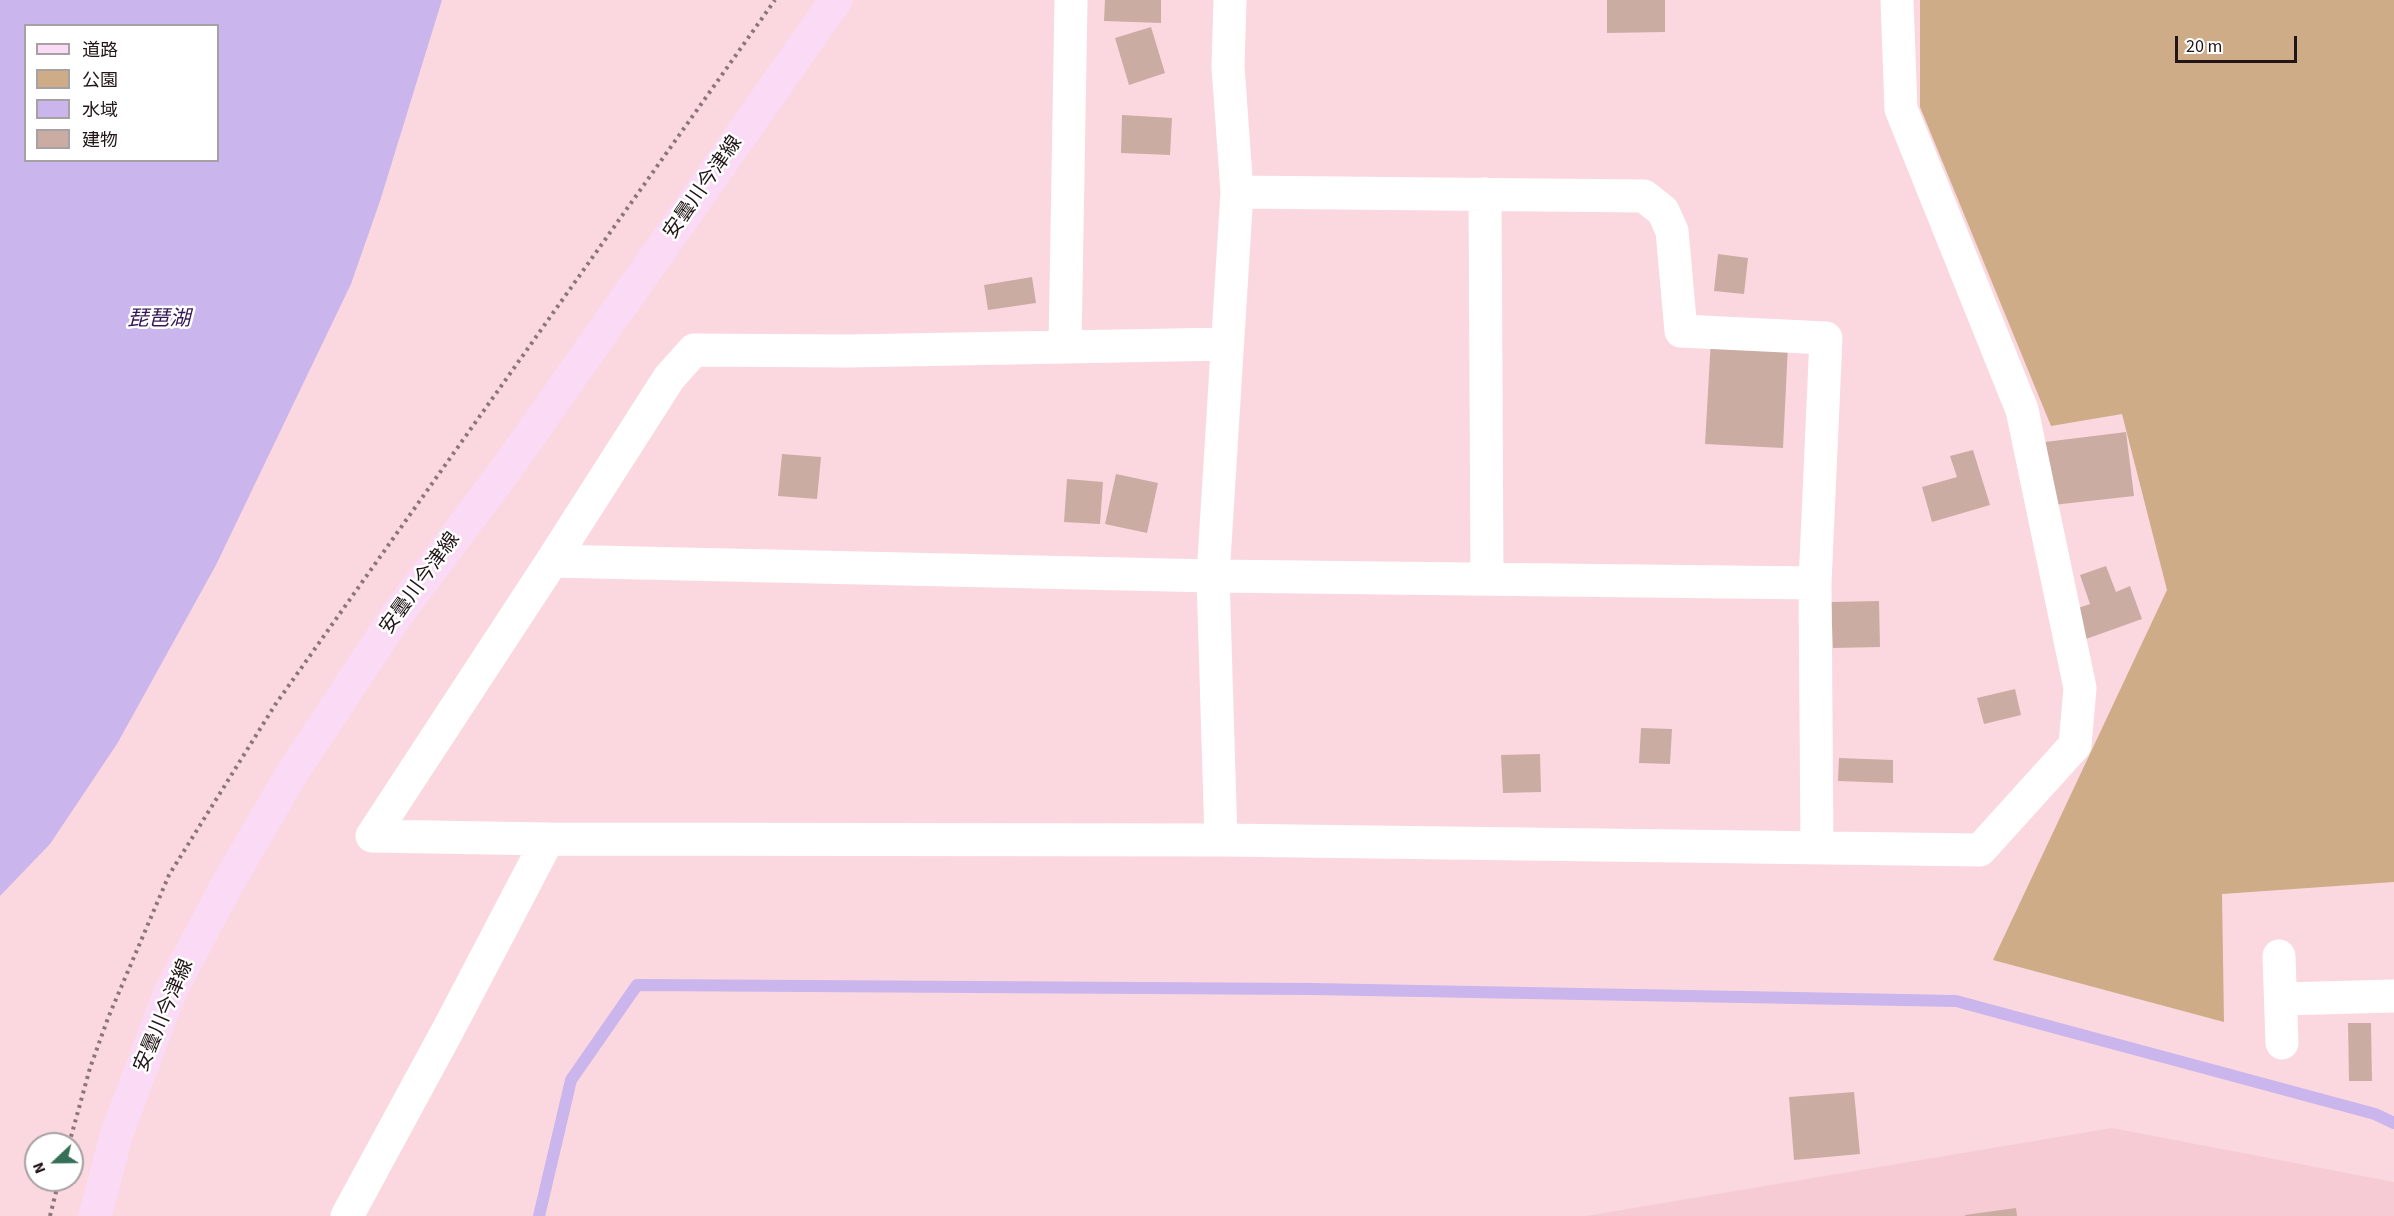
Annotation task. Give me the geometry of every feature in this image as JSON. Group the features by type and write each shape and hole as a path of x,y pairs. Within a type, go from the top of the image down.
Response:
{"main road":[{"name":"安曇川今津線","path":"95,1216 117,1133 170,992 228,883 292,773 396,616 514,458 836,0"}],"street":[{"path":"1065,347 1071,0"},
{"path":"1221,840 1213,576 1237,192 1228,67 1230,0"},
{"path":"1227,344 849,351 694,350 669,378 372,836 548,839 1221,840 1980,850 2075,745 2080,688 2022,410 1901,109 1897,0"},
{"path":"1237,192 1644,196 1664,211 1672,231 1681,331 1826,338 1815,583 1817,848"},
{"path":"1485,194 1487,579"},
{"path":"552,561 1213,576 1815,583"},
{"path":"347,1216 450,1028 548,839"},
{"path":"2279,956 2282,1043"},
{"path":"2281,999 2394,996"}],"path":[{"path":"50,1216 57,1192"}],"shaded area":[{"path":"2112,1128 2394,1182 2394,1216 1586,1216"}],"green space":[{"path":"1920,0 2394,0 2394,882 2222,894 2224,1022 1993,960 2167,590 2122,414 2051,426 1920,107"}],"water":[{"name":"琵琶湖","path":"0,0 442,0 380,201 351,284 216,565 117,744 50,844 0,896"}],"building":[{"path":"1105,0 1161,0 1161,23 1104,21"},
{"path":"1607,0 1665,0 1665,32 1607,33"},
{"path":"1151,27 1165,73 1129,85 1115,38"},
{"path":"1122,115 1172,118 1170,155 1121,153"},
{"path":"1718,254 1748,258 1744,294 1714,291"},
{"path":"1032,277 1036,303 988,310 984,285"},
{"path":"1711,339 1788,345 1783,448 1705,444"},
{"path":"2126,432 2134,496 2053,505 2045,442"},
{"path":"1973,450 1990,505 1932,522 1922,487 1957,477 1950,456"},
{"path":"782,454 821,457 817,499 778,496"},
{"path":"1116,474 1158,483 1147,533 1105,524"},
{"path":"1067,479 1103,482 1100,524 1064,522"},
{"path":"2106,566 2116,592 2130,586 2142,619 2086,639 2075,609 2090,604 2080,575"},
{"path":"1879,601 1880,647 1833,648 1831,602"},
{"path":"2015,689 2021,715 1984,724 1977,698"},
{"path":"1641,728 1672,729 1670,764 1639,763"},
{"path":"1540,754 1541,792 1503,793 1501,755"},
{"path":"1839,758 1893,760 1893,783 1838,781"},
{"path":"2348,1023 2371,1023 2372,1081 2349,1081"},
{"path":"1854,1092 1860,1154 1794,1160 1789,1097"},
{"path":"2016,1208 2017,1216 1965,1216 1965,1215"}],"waterway":[{"path":"539,1216 571,1080 637,985 1313,989 1956,1001 2375,1114 2394,1123"}]}
